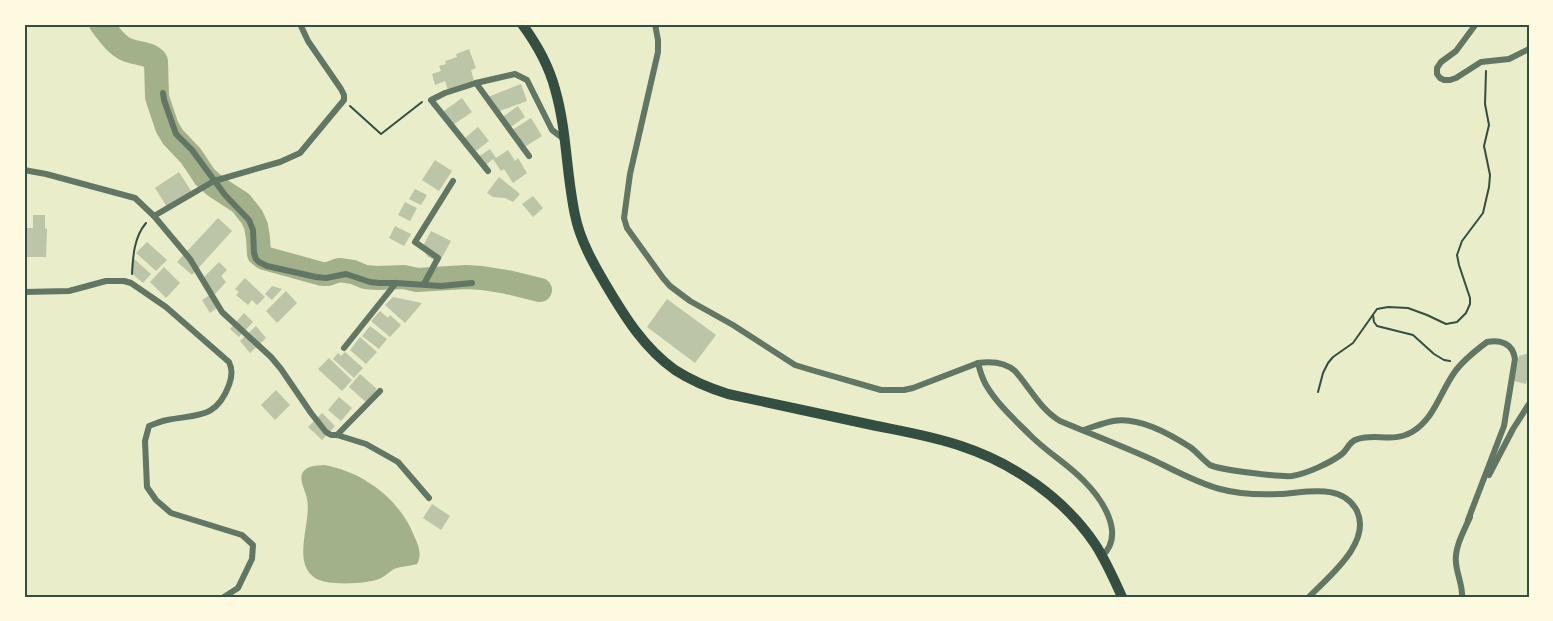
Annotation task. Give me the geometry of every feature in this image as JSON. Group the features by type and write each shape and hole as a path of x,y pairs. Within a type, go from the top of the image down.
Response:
{"highway":[{"path":"522,24 549,72 555,89 575,216 587,251 618,306 657,354 675,369 700,384 729,394 938,439 985,454 1019,472 1038,486 1084,529 1102,556 1122,597"}],"street":[{"path":"154,216 214,181 280,162 300,153 344,100 341,89 308,41 300,24"},
{"path":"655,24 658,52 630,174 624,223 670,286 690,301 795,364 870,388 904,390 978,363 995,362 1010,366 1051,416 1208,485 1240,492 1268,494 1321,491 1345,497 1352,503 1360,518 1360,534 1347,557 1309,597"},
{"path":"1476,24 1456,51 1441,62 1437,68 1440,78 1450,81 1481,62 1509,58 1529,49"},
{"path":"488,171 431,100 476,83 514,74 529,84 552,130 564,139"},
{"path":"476,83 529,156"},
{"path":"163,93 176,134 192,150 225,195 249,220 253,230 254,253 259,262 267,266 326,278 346,274 370,282 441,286 472,283"},
{"path":"24,170 135,198 154,216 190,259 222,312 272,357 321,427 329,434 366,444 398,462 429,498"},
{"path":"424,284 438,258 415,242 453,181"},
{"path":"24,292 69,291 106,281 124,280 166,307 229,362 232,369 231,377 224,397 211,411 199,416 165,420 149,426 145,441 147,487 156,500 171,513 242,535 253,545 252,559 238,588 224,597"},
{"path":"344,348 396,283"},
{"path":"1083,430 1118,420 1145,424 1159,429 1184,444 1212,466 1293,476 1329,462 1342,454 1350,443 1359,439 1398,437 1417,428 1433,410 1451,376 1464,362 1482,346 1492,341 1503,342 1514,353 1515,359 1504,426 1456,556 1462,597"},
{"path":"978,363 986,386 1002,405 1045,449 1084,481 1098,498 1111,522 1113,531 1109,549 1102,556"},
{"path":"337,435 380,391"},
{"path":"1468,520 1513,429 1529,404"}],"path":[{"path":"1318,392 1328,363 1353,343 1377,309 1401,307 1446,324 1457,322 1466,313 1469,293 1457,255 1462,241 1483,213 1490,175 1484,146 1489,125 1485,104 1485,62"},
{"path":"344,100 381,134 422,102 431,100"},
{"path":"131,283 138,235 144,225 154,216"},
{"path":"1374,312 1373,320 1377,326 1413,335 1444,360 1464,362"}],"shaded area":[{"path":"324,465 367,481 391,500 409,524 419,548 417,564 394,569 373,581 356,583 321,581 308,571 303,552 308,508 302,475 307,468"}],"building":[{"path":"469,49 476,68 471,70 474,81 448,90 445,81 435,85 432,74 441,71 439,66 457,57 456,54"},
{"path":"521,84 527,101 494,113 488,97"},
{"path":"462,98 472,112 450,127 441,113"},
{"path":"518,106 525,117 508,129 501,118"},
{"path":"531,118 542,136 523,148 512,130"},
{"path":"478,127 489,141 476,151 465,138"},
{"path":"490,149 496,158 508,150 515,161 518,158 527,173 513,183 504,169 501,171 493,159 485,166 478,157"},
{"path":"435,160 452,171 439,191 422,180"},
{"path":"179,172 193,194 169,210 155,188"},
{"path":"499,177 520,194 513,202 505,198 493,197 487,193"},
{"path":"415,189 427,195 421,205 409,199"},
{"path":"533,196 543,208 533,217 522,204"},
{"path":"405,202 417,208 410,221 398,215"},
{"path":"33,215 45,215 46,257 24,257 24,228 33,228"},
{"path":"218,218 232,231 192,275 177,262"},
{"path":"395,226 411,234 404,246 389,238"},
{"path":"431,231 451,241 439,263 427,256 422,248"},
{"path":"147,242 167,260 156,271 136,253"},
{"path":"132,257 151,274 143,283 131,273"},
{"path":"219,262 227,270 221,276 226,282 215,294 201,280"},
{"path":"164,267 180,283 166,298 150,282"},
{"path":"245,278 265,297 257,305 252,300 248,305 236,295 239,292 235,289"},
{"path":"272,286 282,289 272,300 265,294"},
{"path":"286,291 297,303 277,323 266,311"},
{"path":"213,293 221,305 210,313 202,300"},
{"path":"393,297 422,303 405,323 385,305"},
{"path":"667,299 716,335 695,363 647,327"},
{"path":"380,311 388,318 390,315 401,325 390,337 371,321"},
{"path":"244,313 253,322 239,337 230,329"},
{"path":"256,326 266,338 250,353 240,341"},
{"path":"370,326 387,339 379,349 362,336"},
{"path":"360,337 377,352 366,364 350,350"},
{"path":"345,352 363,368 354,378 333,359 338,353 341,356"},
{"path":"1529,353 1526,384 1514,381 1519,356"},
{"path":"329,358 352,380 342,391 318,369"},
{"path":"360,374 377,389 366,402 349,387"},
{"path":"276,390 290,405 275,420 261,405"},
{"path":"339,397 352,408 341,421 328,410"},
{"path":"322,413 335,426 322,440 308,427"},
{"path":"432,504 450,516 441,530 423,518"}],"waterway":[{"path":"101,24 121,47 150,56 156,61 157,97 167,127 205,177 241,203 252,217 256,226 259,254 264,258 322,274 339,270 377,278 404,277 417,280 482,278 540,290"}]}
